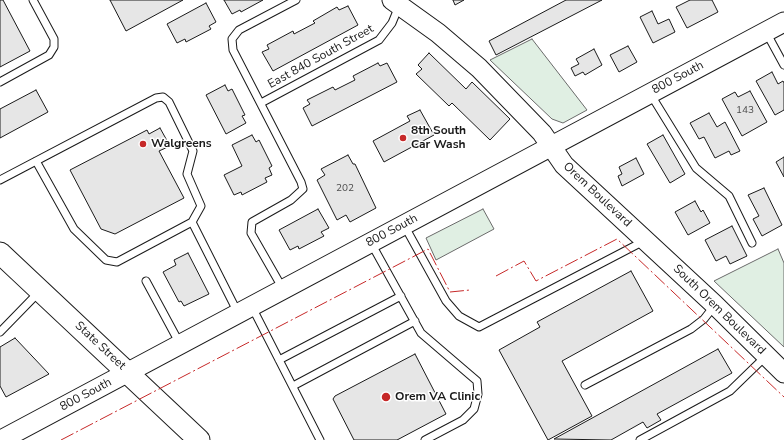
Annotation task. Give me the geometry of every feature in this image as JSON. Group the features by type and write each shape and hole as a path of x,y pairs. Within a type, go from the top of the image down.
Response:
{"main road":[{"name":"Orem Boulevard","path":"395,3 438,33 479,68 542,133 564,164 650,244"},
{"name":"800 South","path":"1,440 650,92 784,22"},
{"name":"South Orem Boulevard","path":"650,244 784,373"},
{"name":"State Street","path":"0,252 199,440"}],"lane":[{"path":"0,82 49,55 54,47 54,39 33,0"},
{"path":"283,290 251,233 252,222 291,200 303,189 301,182 233,50 232,39 239,30 296,0"},
{"name":"East 840 South Street","path":"261,103 379,40 392,23 395,3"},
{"path":"766,31 784,65"},
{"path":"650,92 696,168 729,196 752,243"},
{"path":"0,180 36,161 156,98 163,96 169,102 193,151 187,174 202,206 192,222 117,262 106,260 74,229 36,161"},
{"path":"192,222 245,310 279,360 320,440"},
{"path":"404,224 446,301 459,316 479,327 650,244"},
{"path":"370,242 421,333 477,381 478,394 474,409 463,420 425,440"},
{"path":"146,281 181,344"},
{"path":"0,332 40,290"},
{"path":"279,360 401,296"},
{"path":"585,385 691,329 704,319 715,305"},
{"path":"293,386 415,321"},
{"path":"640,440 730,391 766,356"}],"green space":[{"path":"532,39 587,110 563,123 552,119 490,60"},
{"path":"483,209 494,229 436,260 426,238"},
{"path":"778,249 784,263 784,347 714,281"}],"building":[{"path":"0,0 3,0 30,51 0,67"},
{"path":"110,0 183,0 126,31"},
{"path":"224,0 263,0 241,12 240,10 232,14"},
{"path":"453,0 464,0 455,5"},
{"path":"566,0 602,0 496,55 489,41"},
{"path":"690,0 712,0 718,12 687,28 676,7"},
{"path":"206,3 216,22 209,26 211,29 186,42 185,39 177,43 167,24"},
{"path":"348,6 358,25 273,71 262,52 269,49 267,45 293,31 294,34 315,23 313,21 337,7 339,10"},
{"path":"652,11 658,24 669,19 675,32 653,43 640,17"},
{"path":"628,46 637,62 619,72 610,55"},
{"path":"594,49 602,65 585,75 583,72 575,76 571,68 579,64 576,59"},
{"path":"429,53 466,89 472,82 510,119 490,140 452,103 449,106 416,74 422,69 418,65"},
{"path":"378,63 380,66 387,63 397,82 312,126 303,108 310,104 307,100 333,87 335,90 355,80 353,76"},
{"path":"772,72 778,84 783,81 784,83 784,110 775,115 756,81"},
{"path":"225,85 228,91 232,89 245,115 242,116 246,123 226,134 206,95"},
{"path":"36,90 48,112 0,138 0,109"},
{"path":"750,91 767,122 742,136 722,99 735,92 738,97"},
{"name":"8th South Car Wash","path":"420,110 434,135 384,162 373,141 410,121 407,116"},
{"path":"709,113 717,127 725,122 740,151 731,155 729,151 715,158 704,137 699,139 690,123"},
{"name":"Walgreens","path":"160,128 170,146 159,151 184,198 115,234 101,229 70,170 147,130 149,134"},
{"path":"252,135 256,142 259,140 272,166 269,168 272,175 265,178 267,182 242,195 241,192 234,195 224,175 242,166 232,145"},
{"path":"663,135 685,174 670,183 647,144"},
{"path":"348,155 353,164 355,164 376,208 350,222 346,215 337,220 317,180 325,175 321,169"},
{"path":"784,157 784,177 776,162"},
{"path":"636,158 644,174 622,186 618,176 622,174 619,167"},
{"path":"764,188 782,225 762,236 753,219 759,216 748,195"},
{"path":"695,201 701,212 703,210 710,223 688,235 675,212"},
{"path":"318,209 329,228 321,232 324,236 299,249 298,246 290,250 279,230"},
{"path":"732,226 747,256 730,264 726,256 716,261 705,240"},
{"path":"188,253 209,294 184,306 181,301 179,302 163,272 176,265 174,260"},
{"path":"631,271 653,311 562,361 592,416 548,440 499,350 540,327 537,322"},
{"path":"15,338 49,374 6,397 0,386 0,347"},
{"path":"718,349 732,373 657,414 661,420 647,428 643,422 611,440 554,439"},
{"name":"Orem VA Clinic","path":"415,354 446,414 397,440 354,440 333,399 335,396"}],"power":[{"path":"496,276 524,261 536,281 617,239 784,397"},
{"path":"61,440 428,249 450,292 470,290"}],"place":[{"name":"8th South Car Wash","path":"403,138"},
{"name":"Walgreens","path":"143,144"},
{"name":"Orem VA Clinic","path":"386,397"}]}
